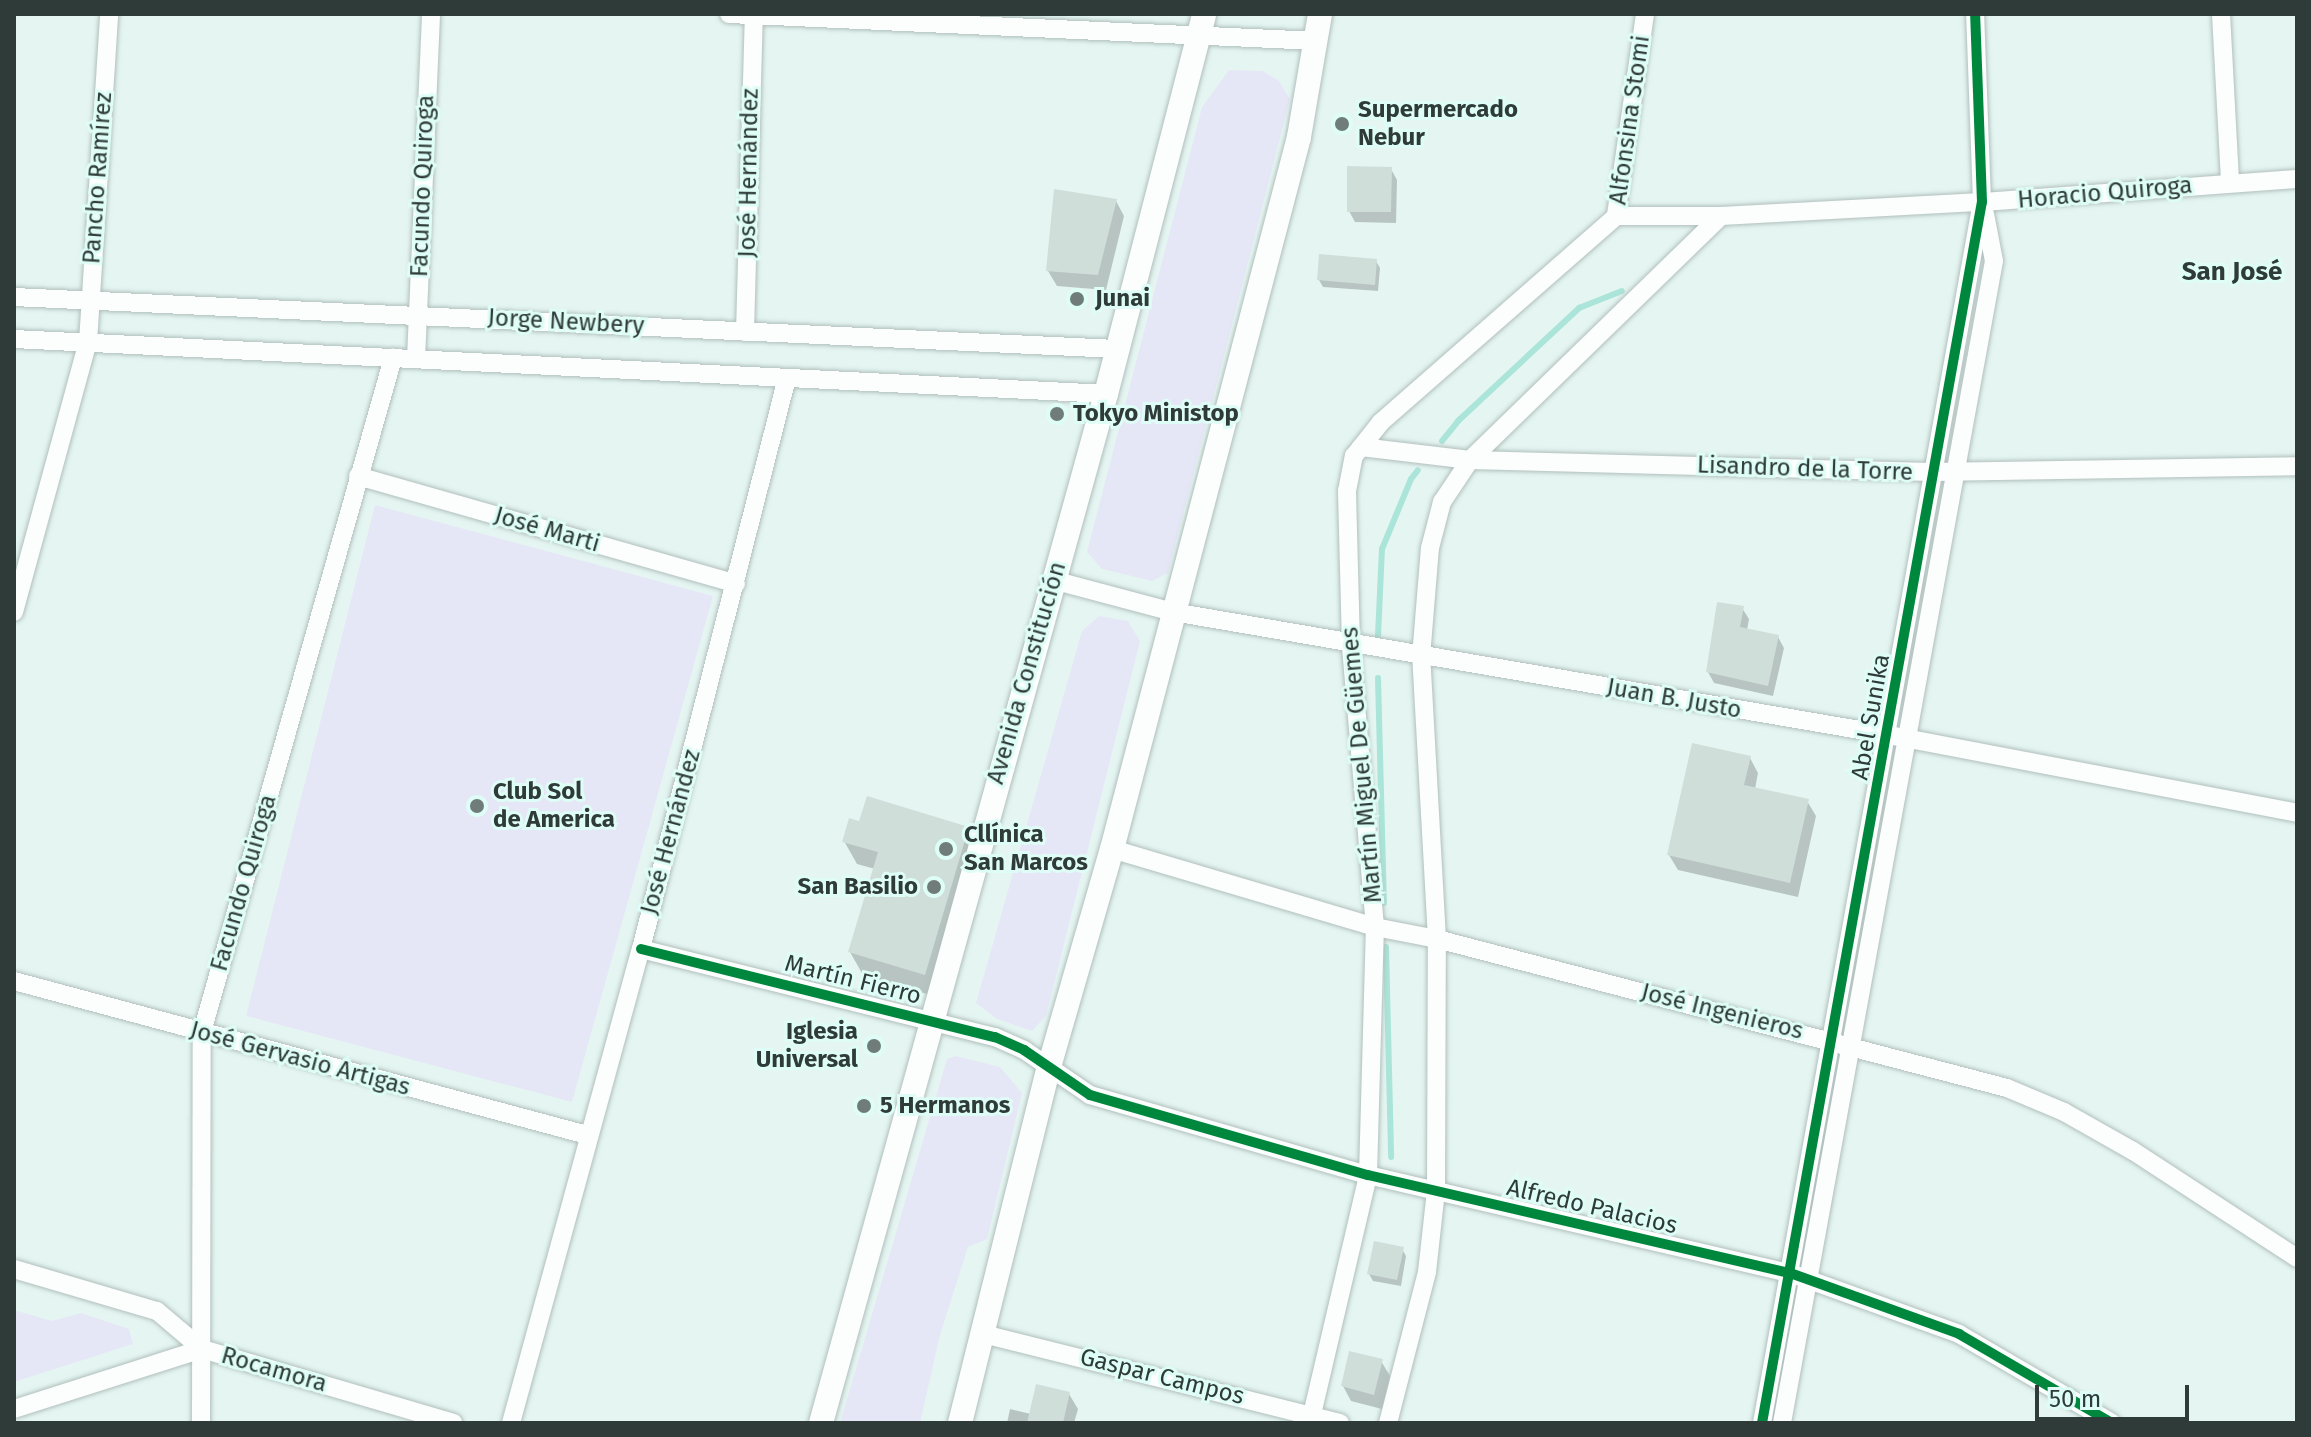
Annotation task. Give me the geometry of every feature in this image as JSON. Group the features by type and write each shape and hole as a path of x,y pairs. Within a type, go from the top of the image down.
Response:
{"main road":[{"path":"960,1423 1049,1067 1112,849 1299,137 1320,14"},
{"name":"Avenida Constitución","path":"821,1423 1106,394 1201,24"}],"street":[{"name":"Pancho Ramírez","path":"14,612 88,342 109,14"},
{"name":"Facundo Quiroga","path":"416,359 431,14"},
{"path":"729,14 1201,24 1316,41"},
{"name":"Alfonsina Stomi","path":"1645,14 1616,216 1721,216"},
{"name":"Abel Sunika","path":"1782,1423 1958,472 1994,261 1982,202 1975,14"},
{"path":"2221,14 2230,182"},
{"name":"José Hernández","path":"745,332 754,15"},
{"name":"Horacio Quiroga","path":"1721,216 1982,202 2297,179"},
{"name":"Abel Sunika","path":"1762,1423 1830,1040 1889,735 1982,202"},
{"name":"Martín Miguel De Güemes","path":"1311,1419 1368,1175 1375,927 1351,645 1347,491 1354,456 1381,422 1616,216"},
{"path":"1388,1423 1427,1272 1436,1191 1437,939 1421,657 1430,548 1442,502 1470,460 1721,216"},
{"name":"Jorge Newbery","path":"14,297 418,313 1117,349"},
{"name":"Jorge Newbery","path":"14,339 1106,394"},
{"name":"Facundo Quiroga","path":"201,1423 202,1032 393,358"},
{"name":"José Hernández","path":"511,1423 587,1135 641,949 787,378"},
{"name":"Lisandro de la Torre","path":"1361,447 1470,460 1933,472 2297,466"},
{"name":"José Marti","path":"358,476 736,584"},
{"name":"Juan B. Justo","path":"1053,580 1173,612 1889,735 2297,813"},
{"name":"José Ingenieros","path":"1112,849 1375,927 1437,939 2007,1088 2064,1112 2133,1151 2297,1258"},
{"name":"Martín Fierro","path":"641,949 995,1037 1024,1050 1049,1067"},
{"name":"José Gervasio Artigas","path":"14,981 587,1135"},
{"name":"Alfredo Palacios","path":"1049,1067 1068,1084 1090,1095 1368,1175 1790,1273 1959,1334 2112,1423"},
{"name":"Rocamora","path":"14,1269 157,1311 202,1349 453,1423"},
{"name":"Gaspar Campos","path":"983,1334 1311,1419 1340,1423"},
{"path":"14,1409 202,1349"}],"shaded area":[{"path":"1229,70 1263,71 1279,81 1290,99 1168,573 1152,581 1102,569 1087,552 1202,107"},
{"name":"Club Sol de America","path":"375,505 713,596 572,1102 246,1016"},
{"path":"1099,616 1128,621 1140,641 1046,1016 1032,1031 997,1019 976,1003 1082,631"},
{"path":"956,1056 1000,1067 1022,1093 987,1239 968,1247 940,1335 920,1423 840,1423 947,1059"},
{"path":"14,1310 52,1321 81,1313 129,1329 133,1344 14,1382"}],"building":[{"path":"1347,166 1392,167 1391,212 1347,212"},
{"path":"1054,189 1117,199 1098,275 1046,271"},
{"path":"1319,254 1377,259 1375,285 1317,280"},
{"path":"1717,602 1744,606 1740,627 1779,635 1768,686 1706,672"},
{"path":"1692,743 1751,756 1744,785 1809,799 1790,883 1667,855"},
{"path":"867,796 969,827 925,975 848,952 878,852 842,842 849,818 859,821"},
{"path":"1374,1241 1404,1247 1397,1280 1367,1274"},
{"path":"1349,1351 1383,1359 1374,1395 1341,1386"},
{"path":"1036,1384 1070,1392 1063,1423 1027,1423"}],"waterway":[{"path":"1442,441 1458,421 1579,308 1622,291"},
{"path":"1378,636 1382,549 1411,479 1418,470"},
{"path":"1378,678 1384,903"},
{"path":"1386,947 1391,1157"}],"cycle path":[{"path":"1762,1423 1982,202 1975,14"},
{"path":"641,949 995,1037 1024,1050 1090,1095 1368,1175 1790,1273 1959,1334 2112,1423"}],"place":[{"name":"Supermercado Nebur","path":"1342,124"},
{"name":"Junai","path":"1077,299"},
{"name":"Tokyo Ministop","path":"1057,414"},
{"name":"Club Sol de America","path":"477,806"},
{"name":"Cllínica San Marcos","path":"946,849"},
{"name":"San Basilio","path":"934,887"},
{"name":"Iglesia Universal","path":"874,1046"},
{"name":"5 Hermanos","path":"864,1106"}],"district":[{"name":"San José","path":"2232,272"}]}
